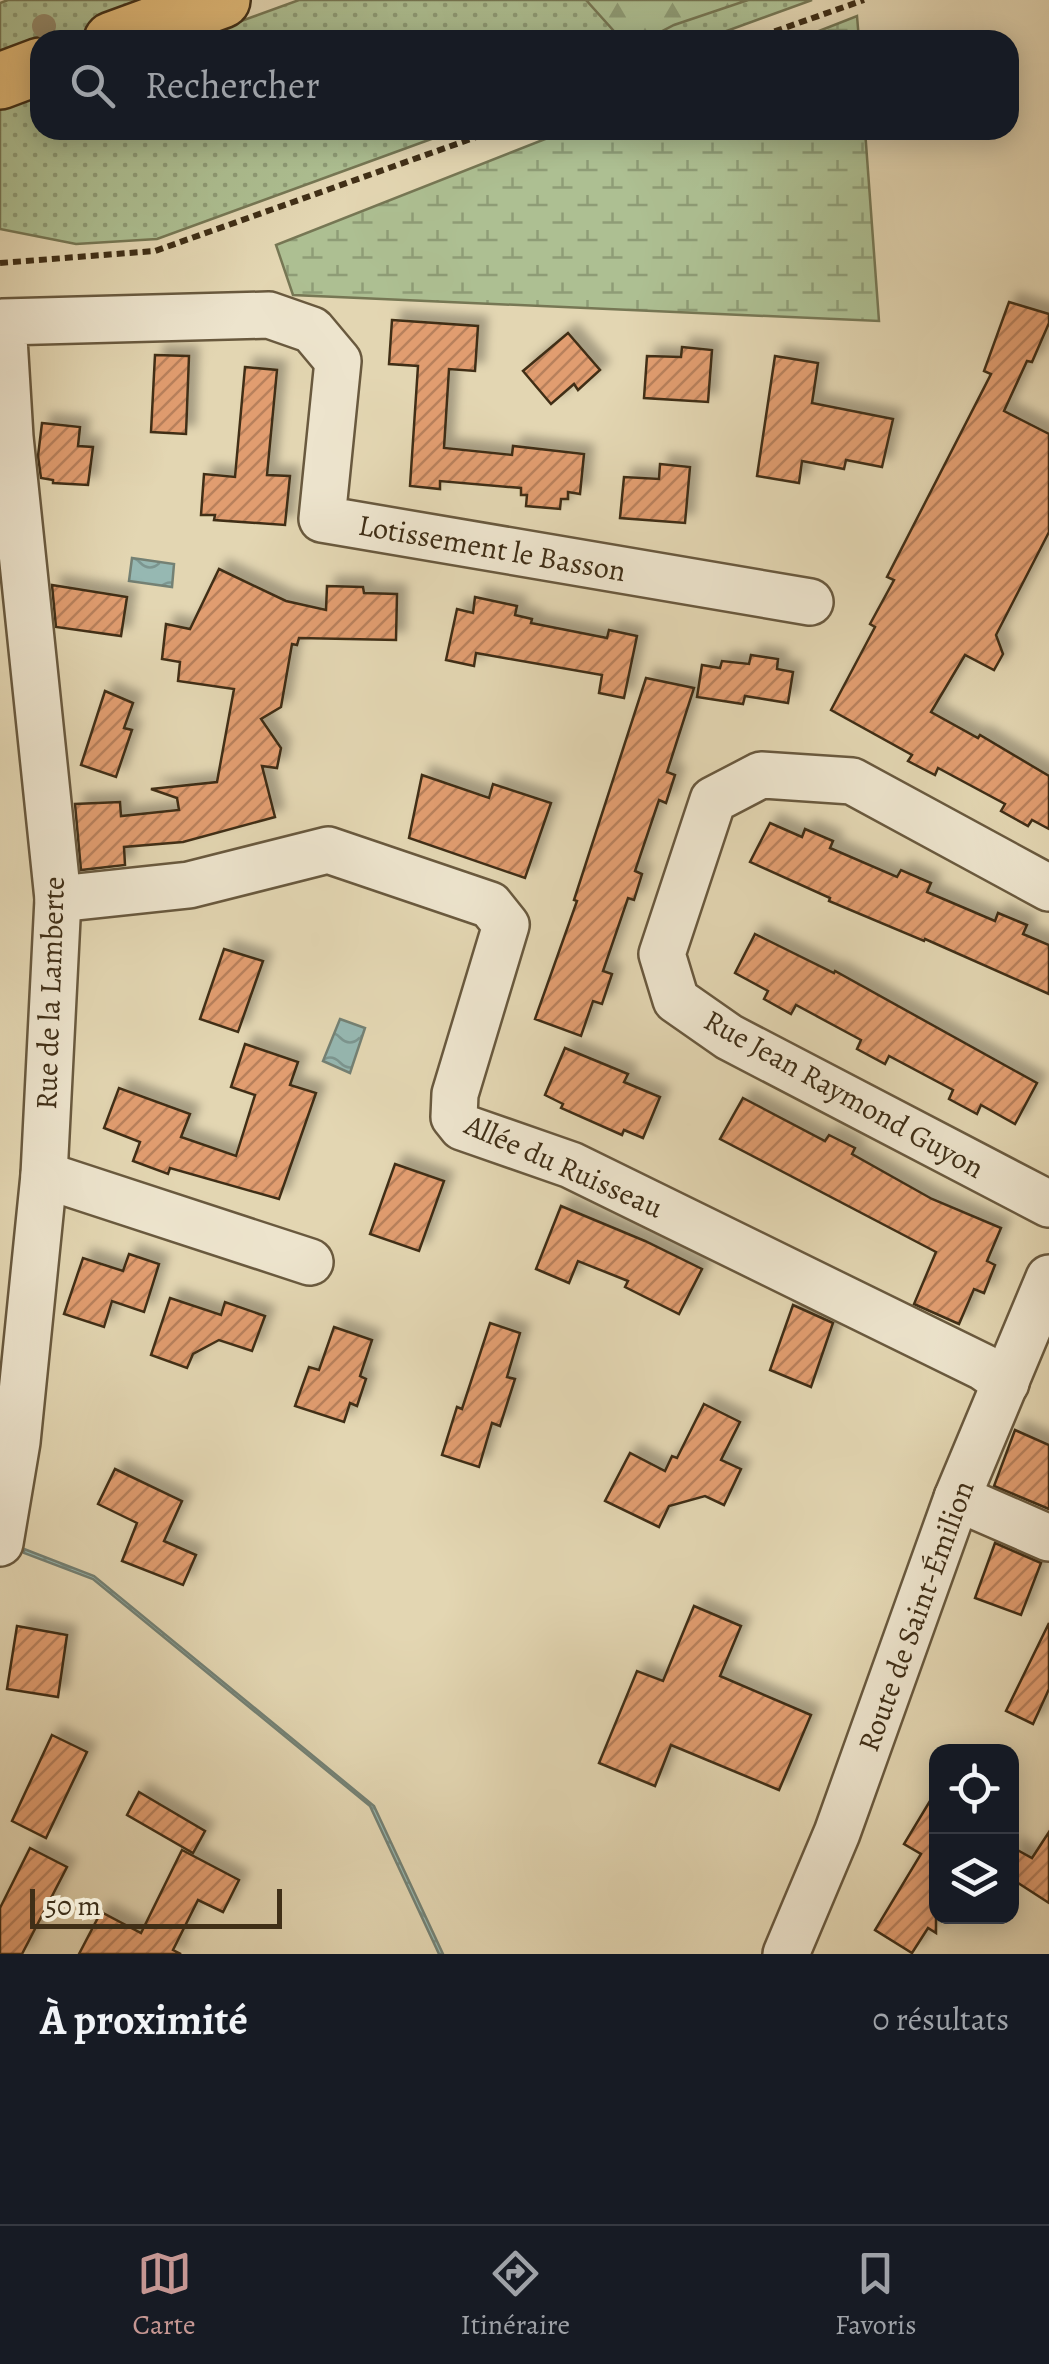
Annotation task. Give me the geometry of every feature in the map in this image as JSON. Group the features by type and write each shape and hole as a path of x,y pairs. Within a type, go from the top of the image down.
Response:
{"main road":[{"path":"140,30 222,0"},
{"path":"0,81 30,70"}],"street":[{"name":"Lotissement le Basson","path":"2,322 269,316 312,330 338,361 322,519 810,602"},
{"name":"Rue de la Lamberte","path":"0,1543 16,1442 44,1175 58,899 10,437 2,322"},
{"name":"Rue Jean Raymond Guyon","path":"1049,888 852,781 761,775 714,800 662,954 676,1000 729,1037 1049,1204"},
{"name":"Allée du Ruisseau","path":"58,899 189,885 328,850 490,905 506,926 455,1094 454,1117 462,1127 571,1165 983,1367 1006,1382"},
{"path":"44,1175 310,1262"},
{"name":"Route de Saint-Émilion","path":"786,1954 837,1833 957,1498 1049,1278"},
{"path":"957,1498 1049,1538"}],"path":[{"path":"778,30 864,0"},
{"path":"0,264 154,251 468,140"}],"green space":[{"path":"176,0 92,30 30,30 30,46 0,63 0,3"},
{"path":"299,0 812,0 730,30 216,30"},
{"path":"586,0 748,0 664,30 613,30"},
{"path":"857,16 858,30 821,30"},
{"path":"30,98 30,140 429,140 157,239 76,244 0,229 0,108"},
{"path":"543,140 866,140 879,321 293,295 276,245"}],"water":[{"path":"132,558 174,564 172,587 129,581"},
{"path":"340,1019 365,1028 350,1073 323,1061"},
{"path":"24,1549 94,1576 374,1806 443,1954 439,1954 370,1806 93,1579 24,1553"}],"building":[{"path":"1009,302 1049,314 1049,323 1032,362 1027,361 1004,411 1049,434 1049,532 996,635 1003,654 994,670 965,655 931,712 978,738 980,735 1049,776 1049,829 1032,820 1028,826 1001,811 1005,804 938,768 935,775 908,761 912,755 831,710 875,627 870,624 894,580 887,577 991,374 984,371"},
{"path":"392,320 478,326 475,371 449,369 444,448 512,455 513,446 584,454 580,494 568,492 568,499 561,499 560,509 526,506 527,495 521,495 521,488 440,481 440,489 410,486 418,366 389,364"},
{"path":"568,333 600,370 578,390 574,384 551,404 523,371"},
{"path":"682,347 712,350 708,402 644,398 647,356 681,357"},
{"path":"155,355 189,356 186,434 151,432"},
{"path":"775,356 818,363 812,403 893,419 882,467 846,460 844,469 802,461 799,483 757,476"},
{"path":"245,367 277,370 267,475 290,476 285,525 214,520 215,515 201,515 204,474 235,477"},
{"path":"42,423 80,427 78,446 93,447 88,485 53,483 41,478 38,456"},
{"path":"660,464 690,467 685,523 620,518 624,477 659,479"},
{"path":"219,569 286,601 326,610 327,586 363,587 364,593 397,594 396,640 299,638 297,645 292,644 281,707 261,719 281,748 277,768 262,766 275,817 183,842 124,847 125,865 81,870 75,804 120,802 121,816 179,810 177,798 151,789 217,782 234,689 178,681 180,662 162,659 166,624 190,629"},
{"path":"52,585 127,597 121,636 56,627"},
{"path":"475,597 517,606 515,615 532,619 531,623 607,638 609,630 637,636 624,698 599,693 602,675 476,653 474,666 446,660 457,609 473,613"},
{"path":"751,655 778,659 777,669 793,672 788,703 745,696 743,704 697,697 702,665 720,668 722,661 749,664"},
{"path":"646,678 694,688 667,772 675,775 666,803 659,800 635,871 642,874 634,900 628,898 603,971 612,974 602,1004 593,1001 581,1036 535,1019 577,901 574,900"},
{"path":"105,691 133,703 124,728 132,730 116,777 81,765"},
{"path":"422,775 489,798 493,784 551,803 525,878 409,838"},
{"path":"770,823 802,837 805,829 833,841 830,848 897,877 901,870 931,883 927,892 995,921 998,913 1027,925 1023,934 1049,945 1049,994 829,901 830,898 750,862"},
{"path":"755,934 835,971 1037,1083 1015,1124 981,1105 977,1114 949,1099 953,1090 889,1056 885,1064 857,1049 861,1040 796,1005 791,1014 764,999 768,991 735,973"},
{"path":"224,949 263,961 238,1032 200,1019"},
{"path":"245,1044 298,1062 290,1085 316,1093 279,1199 170,1168 168,1174 133,1161 140,1142 104,1128 119,1088 190,1114 181,1137 236,1156 255,1095 231,1087"},
{"path":"565,1048 628,1074 624,1082 660,1097 643,1138 624,1130 622,1135 561,1108 563,1104 545,1095"},
{"path":"743,1098 825,1141 829,1135 855,1148 852,1154 932,1199 1001,1228 987,1261 995,1265 984,1293 974,1289 959,1324 914,1304 936,1252 720,1139"},
{"path":"395,1164 444,1181 419,1251 370,1234"},
{"path":"561,1206 702,1269 679,1314 625,1287 628,1281 578,1261 569,1283 536,1269"},
{"path":"129,1254 159,1264 144,1312 112,1301 104,1327 64,1314 83,1258 123,1271"},
{"path":"170,1298 221,1315 225,1302 265,1316 252,1351 219,1340 193,1354 187,1368 151,1355"},
{"path":"793,1305 833,1323 811,1387 770,1370"},
{"path":"490,1323 520,1333 507,1377 515,1379 500,1426 492,1423 479,1467 442,1455 457,1407 462,1409"},
{"path":"334,1327 372,1340 360,1376 366,1379 357,1406 350,1403 344,1422 295,1406 309,1367 319,1370"},
{"path":"704,1404 740,1422 721,1460 741,1469 724,1505 705,1496 669,1506 659,1527 605,1501 630,1453 665,1471 672,1456 677,1458"},
{"path":"1015,1430 1049,1445 1049,1509 994,1486"},
{"path":"115,1469 182,1501 164,1541 196,1555 183,1585 122,1561 137,1523 98,1504"},
{"path":"995,1543 1041,1563 1021,1615 975,1598"},
{"path":"694,1606 741,1626 720,1676 811,1715 779,1790 671,1745 655,1786 599,1763 637,1671 663,1681"},
{"path":"1049,1623 1049,1689 1033,1724 1006,1711"},
{"path":"17,1626 67,1635 58,1697 7,1689"},
{"path":"52,1735 87,1752 46,1838 12,1821"},
{"path":"139,1792 205,1831 193,1853 127,1815"},
{"path":"929,1803 929,1924 936,1924 936,1933 928,1928 912,1953 875,1930 921,1854 904,1844"},
{"path":"1049,1832 1049,1903 1019,1884 1019,1851 1032,1858"},
{"path":"30,1848 67,1867 22,1954 0,1954 0,1908"},
{"path":"182,1850 239,1880 223,1912 198,1900 173,1950 181,1954 79,1954 101,1912 141,1933"}]}
